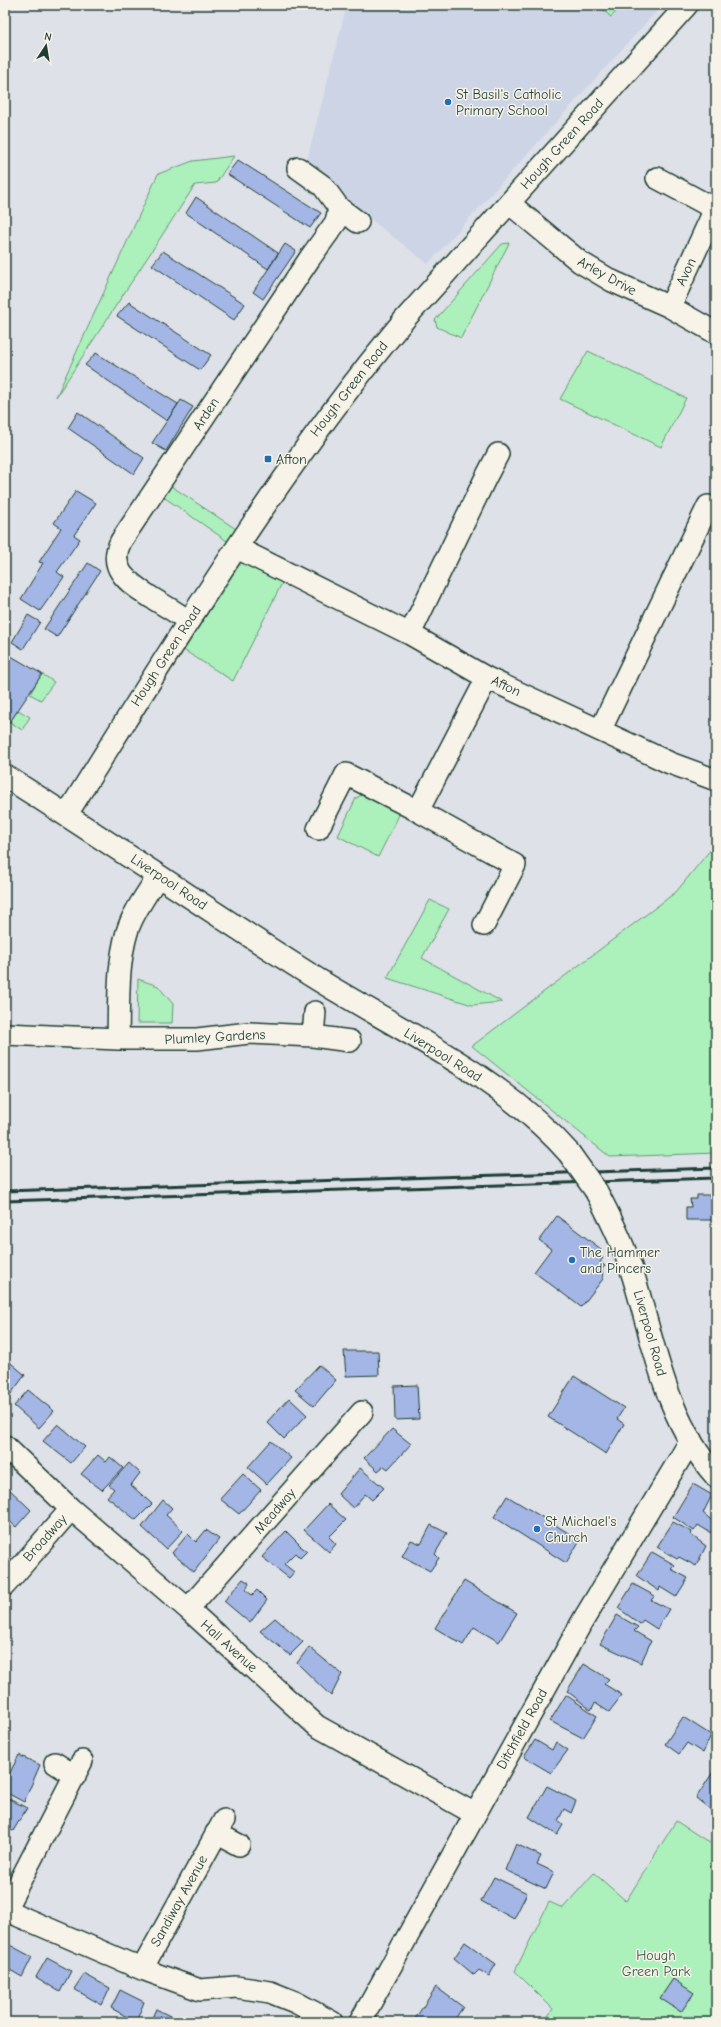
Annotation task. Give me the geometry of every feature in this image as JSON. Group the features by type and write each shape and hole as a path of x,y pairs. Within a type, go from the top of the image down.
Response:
{"main road":[{"name":"Liverpool Road","path":"5,776 67,814 158,876 313,976 472,1072 529,1113 544,1126 570,1153 596,1191 625,1250 634,1276 656,1361 678,1418 690,1440 716,1476"}],"street":[{"name":"Hough Green Road","path":"67,814 189,621 299,454 360,373 404,320 687,5"},
{"path":"298,168 323,186 339,208 358,222"},
{"name":"Avon","path":"657,178 716,209 670,308"},
{"name":"Arley Drive","path":"509,203 580,262 612,281 670,308 716,333"},
{"name":"Arden","path":"189,621 127,581 119,570 117,550 121,541 174,464 310,258 336,222 339,208"},
{"path":"410,634 498,454"},
{"path":"601,730 708,506"},
{"name":"Afton","path":"237,548 410,634 487,678 670,763 716,780"},
{"path":"418,811 487,678"},
{"path":"318,829 346,774 418,811 515,865 484,925"},
{"path":"118,1039 122,955 127,932 135,914 158,876"},
{"path":"313,1036 315,1012"},
{"name":"Plumley Gardens","path":"5,1034 118,1039 197,1039 249,1033 313,1036 350,1041"},
{"name":"Meadway","path":"188,1609 362,1412"},
{"name":"Ditchfield Road","path":"360,2022 582,1622 690,1440"},
{"name":"Hall Avenue","path":"5,1446 71,1509 188,1609 317,1726 475,1814"},
{"name":"Broadway","path":"5,1585 71,1509"},
{"path":"55,1763 78,1768 5,1910 142,1969 200,1990 236,1987 270,1992 296,2002 332,2022"},
{"name":"Sandiway Avenue","path":"142,1969 220,1827 239,1845"}],"shaded area":[{"name":"St Basil's Catholic Primary School","path":"347,5 662,5 428,264 305,168"}],"green space":[{"path":"598,5 622,5 611,17"},
{"path":"234,156 216,183 195,185 56,397 158,174 193,161"},
{"path":"509,243 461,338 437,327 435,320 502,244"},
{"path":"588,351 686,398 661,447 560,399"},
{"path":"162,480 245,535 237,548 155,491"},
{"path":"237,548 287,573 233,681 174,644"},
{"path":"42,674 54,682 41,700 30,694"},
{"path":"18,710 30,717 22,730 10,722"},
{"path":"364,794 400,813 378,857 338,836 356,798"},
{"path":"716,843 716,1153 610,1157 472,1046 676,892"},
{"path":"430,900 449,909 422,958 502,1002 472,1005 387,978"},
{"path":"138,979 158,986 173,1004 172,1023 137,1023"},
{"name":"Hough Green Park","path":"676,1821 716,1847 716,2022 544,2022 553,2009 515,1971 549,1902 563,1908 594,1873 626,1901"}],"building":[{"path":"238,160 321,213 310,228 227,174"},
{"path":"196,197 278,253 268,269 186,213"},
{"path":"285,244 296,251 263,299 253,292"},
{"path":"163,251 245,304 234,320 152,265"},
{"path":"129,302 211,355 200,370 117,316"},
{"path":"96,353 178,404 167,421 85,365"},
{"path":"181,400 193,407 166,451 152,443"},
{"path":"78,412 144,458 134,474 68,428"},
{"path":"76,491 96,503 74,535 80,539 57,572 64,577 40,611 21,599 43,563 39,562 61,528 54,523"},
{"path":"88,563 100,571 57,637 44,629"},
{"path":"28,615 40,622 23,649 12,642"},
{"path":"11,656 42,674 10,722 5,719 5,664"},
{"path":"697,1195 716,1195 716,1220 686,1220 686,1207 691,1207 690,1199 697,1199"},
{"name":"The Hammer and Pincers","path":"557,1216 601,1249 597,1254 603,1258 600,1262 605,1266 602,1269 603,1279 581,1307 534,1272 551,1249 539,1240"},
{"path":"344,1351 378,1351 379,1375 346,1376"},
{"path":"5,1358 25,1375 7,1399 5,1398"},
{"path":"319,1365 336,1380 314,1406 295,1390"},
{"path":"574,1376 624,1408 617,1419 624,1424 606,1454 548,1417"},
{"path":"417,1385 419,1419 395,1420 394,1386"},
{"path":"28,1390 54,1411 39,1428 14,1406"},
{"path":"289,1398 307,1415 284,1439 267,1422"},
{"path":"58,1424 85,1447 71,1463 43,1441"},
{"path":"392,1429 411,1444 388,1469 384,1466 378,1471 364,1458"},
{"path":"271,1441 291,1458 267,1484 248,1467"},
{"path":"98,1455 106,1462 110,1457 123,1468 102,1490 81,1474"},
{"path":"129,1463 140,1473 131,1485 152,1504 136,1520 107,1497 114,1489 109,1485"},
{"path":"360,1468 384,1488 372,1500 365,1494 353,1508 338,1494"},
{"path":"243,1474 261,1490 239,1514 220,1499"},
{"path":"693,1484 712,1495 703,1513 716,1524 711,1533 698,1525 694,1531 673,1517"},
{"path":"5,1485 31,1510 16,1527 5,1517"},
{"name":"St Michael's Church","path":"507,1496 580,1540 566,1563 494,1517"},
{"path":"163,1500 172,1508 166,1515 183,1531 166,1549 142,1527"},
{"path":"328,1504 346,1520 329,1537 336,1544 329,1552 304,1530"},
{"path":"673,1522 692,1532 691,1535 706,1546 696,1566 679,1557 677,1559 657,1547"},
{"path":"431,1525 447,1533 435,1554 439,1558 430,1571 402,1556 411,1540 421,1544"},
{"path":"206,1530 219,1539 194,1572 172,1553 188,1534 196,1542"},
{"path":"286,1531 300,1546 307,1551 300,1558 295,1553 284,1564 294,1572 289,1578 262,1557"},
{"path":"652,1552 675,1565 671,1569 688,1578 676,1597 660,1587 659,1591 637,1576"},
{"path":"243,1579 249,1583 246,1590 252,1595 257,1590 267,1600 250,1623 224,1601"},
{"path":"464,1581 517,1613 499,1642 474,1627 463,1645 435,1628"},
{"path":"633,1584 655,1596 651,1600 669,1609 657,1629 643,1620 640,1624 618,1608"},
{"path":"617,1615 638,1627 634,1631 651,1641 641,1663 600,1644"},
{"path":"275,1618 303,1642 290,1655 260,1631"},
{"path":"309,1647 342,1674 331,1696 297,1663"},
{"path":"584,1664 609,1679 604,1684 622,1695 609,1712 595,1703 591,1710 567,1691"},
{"path":"566,1695 597,1716 583,1738 550,1721"},
{"path":"683,1717 711,1735 703,1753 687,1743 679,1754 665,1744"},
{"path":"535,1740 552,1750 556,1742 568,1750 551,1773 524,1757"},
{"path":"19,1755 40,1765 24,1802 5,1792 5,1782"},
{"path":"715,1769 716,1806 712,1811 696,1798"},
{"path":"547,1786 576,1801 571,1813 564,1809 558,1821 563,1825 557,1835 529,1817"},
{"path":"5,1797 27,1808 13,1831 5,1827"},
{"path":"516,1844 541,1856 537,1864 554,1872 546,1889 505,1870"},
{"path":"494,1877 527,1893 514,1919 481,1901"},
{"path":"465,1942 496,1964 489,1976 479,1970 474,1975 454,1958"},
{"path":"6,1943 32,1957 22,1977 5,1967"},
{"path":"47,1958 71,1971 60,1992 36,1977"},
{"path":"84,1974 110,1988 102,2005 74,1989"},
{"path":"673,1979 694,1993 681,2012 660,1998"},
{"path":"436,1987 463,2007 453,2022 413,2022"},
{"path":"120,1990 144,2002 136,2022 111,2008"},
{"path":"156,2009 180,2021 180,2022 150,2022"},
{"path":"191,2016 202,2022 187,2022"}],"railway":[{"path":"5,1191 716,1168"},
{"path":"5,1201 716,1178"}],"place":[{"name":"St Basil's Catholic Primary School","path":"448,102"},
{"name":"Afton","path":"268,459"},
{"name":"The Hammer and Pincers","path":"572,1260"},
{"name":"St Michael's Church","path":"537,1529"}]}
